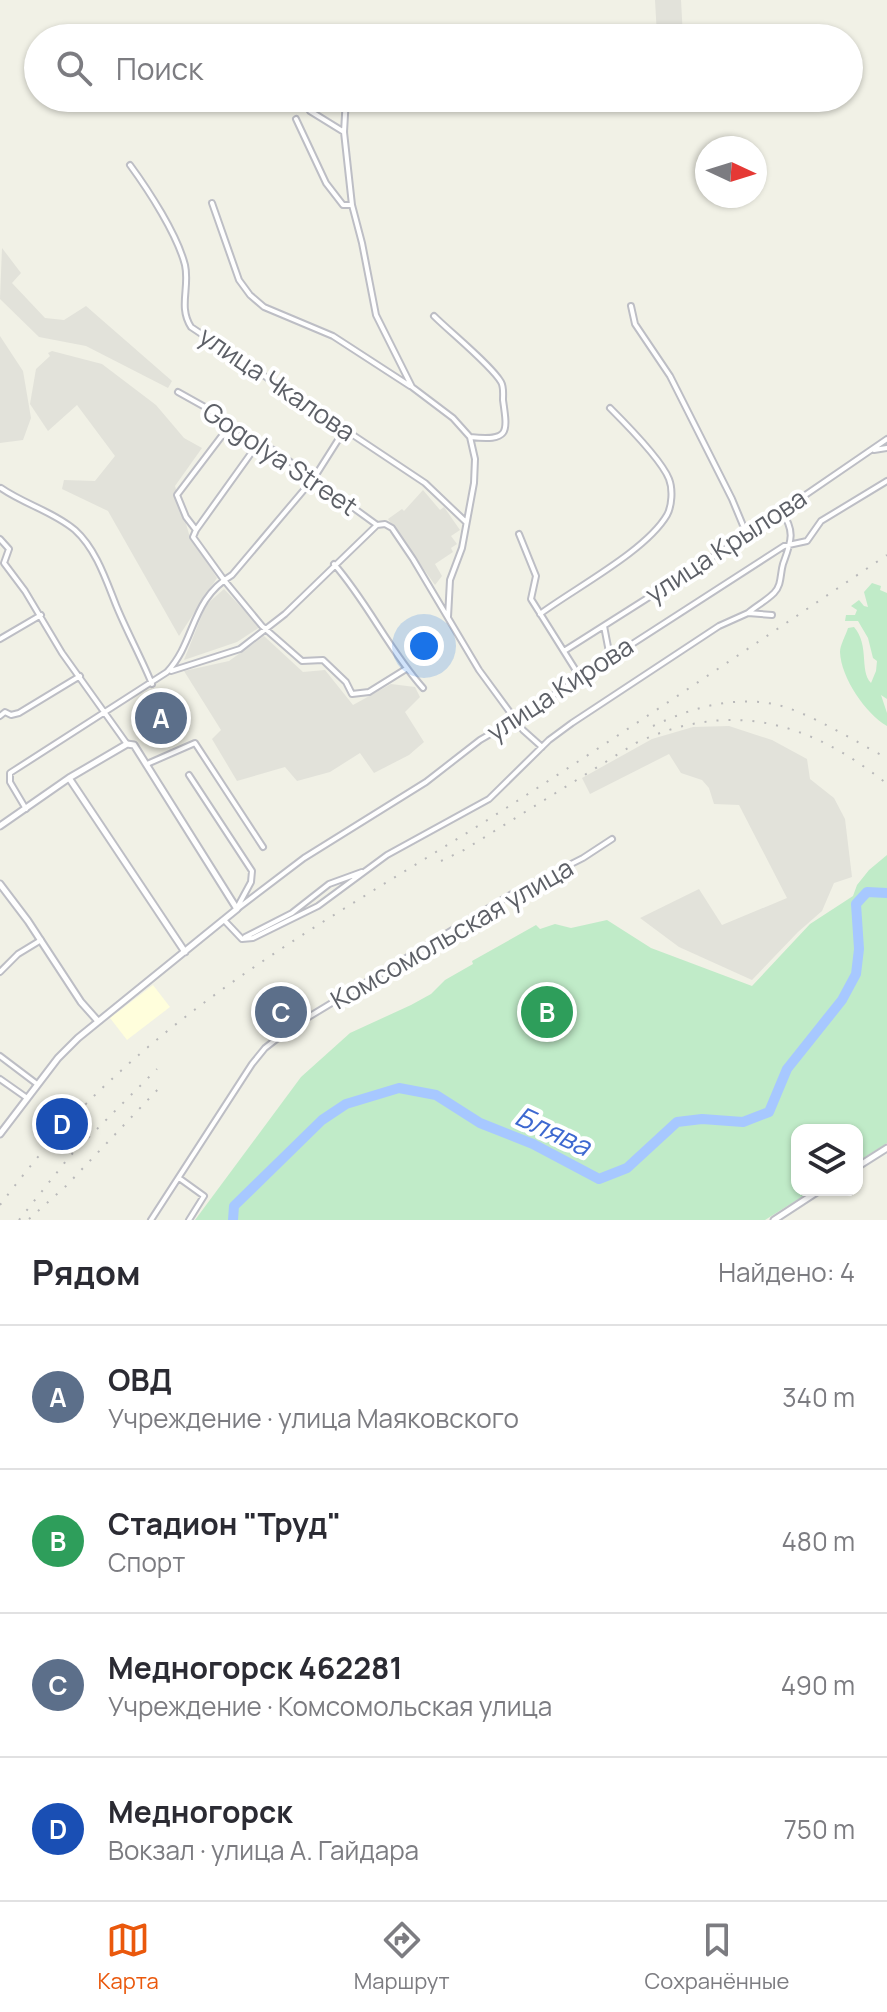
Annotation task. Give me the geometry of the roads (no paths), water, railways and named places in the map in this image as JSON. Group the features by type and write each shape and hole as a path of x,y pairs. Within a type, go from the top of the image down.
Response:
{"street":[{"path":"312,112 344,132"},
{"path":"345,112 344,132 352,205 376,315 412,387"},
{"path":"296,119 326,183 343,205 352,205"},
{"name":"улица Чкалова","path":"130,165 149,191 185,263 188,281 185,317 191,327 425,483 466,522"},
{"path":"212,203 239,280 250,295 264,307 333,336 412,387 453,418 470,437 475,459 474,483 462,548 450,580 448,617"},
{"path":"631,306 635,324 670,376 747,535"},
{"path":"434,316 503,383 508,416 505,429 491,439 470,437"},
{"name":"Gogolya Street","path":"178,392 221,416 231,431 274,450 377,525 385,524 392,528 479,670 523,730 542,747"},
{"path":"540,614 644,541 668,513 670,480 637,436 610,408"},
{"path":"26,809 10,782 10,773 167,672 177,661 195,617 215,586 232,575 314,478 345,429"},
{"path":"196,530 186,517 177,495 221,437 231,431"},
{"name":"улица Крылова","path":"564,651 747,535 887,439"},
{"path":"257,445 193,537 265,630 302,661 323,660 346,682 352,694 369,692 406,669"},
{"path":"870,450 887,448"},
{"name":"улица Кирова","path":"237,909 304,858 426,782 480,740 784,546 807,541 821,521 887,481"},
{"path":"1,488 22,503 50,514 84,540 107,581 152,684"},
{"path":"242,939 273,930 318,906 417,837 489,799 542,747 590,709 719,626 748,613 774,593 792,543 791,524 781,511"},
{"path":"167,672 240,649 265,630 377,525"},
{"path":"519,534 536,576 531,599 580,677"},
{"path":"0,539 9,549 4,563 127,744"},
{"path":"334,564 358,594 406,669 423,688"},
{"path":"748,613 772,615"},
{"path":"0,639 41,615"},
{"path":"604,626 609,652"},
{"path":"3,714 19,713 80,676"},
{"path":"145,765 195,743 263,847"},
{"path":"0,826 69,778 127,744 134,745 237,909"},
{"path":"0,1134 58,1058 97,1020 237,909 251,882 252,871 189,775"},
{"path":"69,778 185,952"},
{"name":"Комсомольская улица","path":"151,1220 265,1048 292,1027 512,894 592,853 612,839"},
{"path":"242,939 292,913 329,884 365,871"},
{"path":"0,884 81,1002 97,1020"},
{"path":"224,920 242,939"},
{"path":"0,972 18,954 41,940"},
{"path":"0,1056 37,1084"},
{"path":"0,1079 27,1098"},
{"path":"863,1163 887,1148"},
{"path":"179,1178 204,1196 189,1220"},
{"path":"774,1220 811,1196"}],"waterway":[{"name":"Блява","path":"233,1220 234,1206 322,1120 346,1104 399,1088 436,1095 480,1123 533,1144 599,1179 627,1168 677,1122 702,1119 743,1122 769,1112 787,1069 842,1000 856,974 859,949 856,904 867,892 887,893"}],"railway":[{"path":"0,1205 39,1155 112,1079 155,1041 246,972 590,754 887,555"},
{"path":"653,726 712,705 742,702 774,704 816,720 887,758"},
{"path":"441,861 464,850 636,743 704,722 736,720 768,723 798,732 858,762 887,784"},
{"path":"19,1220 70,1156 157,1069"},
{"path":"29,1219 66,1186 161,1086"}],"place":[{"name":"ОВД","path":"161,718"},
{"name":"Медногорск 462281","path":"281,1012"},
{"name":"Стадион \"Труд\"","path":"547,1012"},
{"name":"Медногорск","path":"62,1124"}]}
